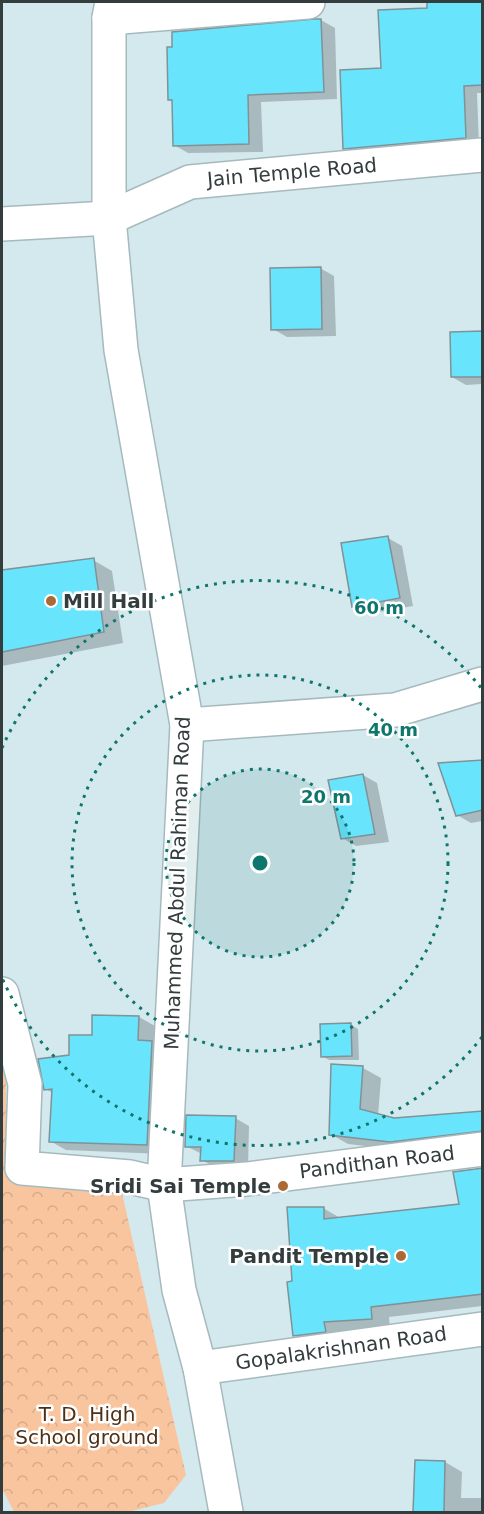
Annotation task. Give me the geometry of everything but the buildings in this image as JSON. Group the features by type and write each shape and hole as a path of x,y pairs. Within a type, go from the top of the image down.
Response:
{"street":[{"path":"110,10 308,2"},
{"name":"Muhammed Abdul Rahiman Road","path":"110,10 109,218 121,350 187,725 164,1185 179,1290 200,1368 226,1512"},
{"name":"Jain Temple Road","path":"109,218 190,182 483,155"},
{"path":"2,224 109,218"},
{"path":"187,725 395,710 483,684"},
{"name":"Pandithan Road","path":"2,994 25,1084 22,1168 130,1178 164,1185 247,1179 483,1149"},
{"name":"Gopalakrishnan Road","path":"200,1368 483,1329"}],"green space":[{"name":"T. D. High School ground","path":"2,1055 6,1079 6,1174 30,1185 122,1193 186,1475 164,1503 128,1512 14,1512 2,1488"}],"place":[{"name":"Mill Hall","path":"51,601"},
{"name":"Sridi Sai Temple","path":"283,1186"},
{"name":"Pandit Temple","path":"401,1256"}]}
